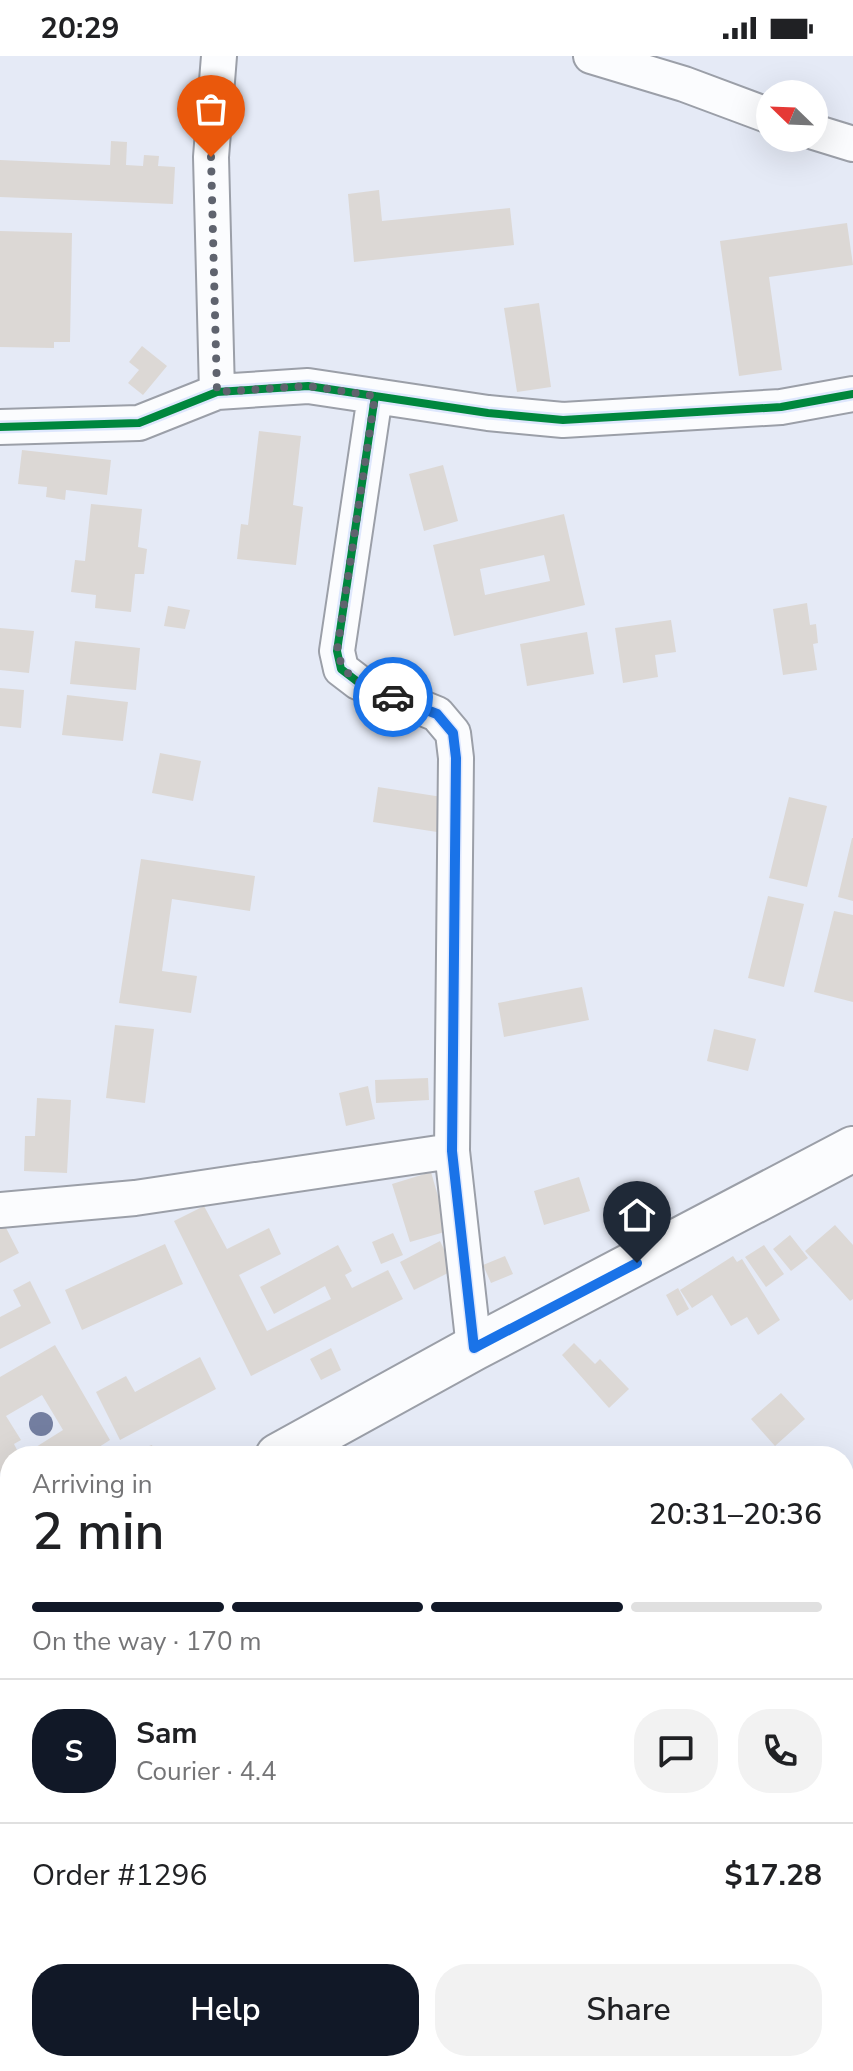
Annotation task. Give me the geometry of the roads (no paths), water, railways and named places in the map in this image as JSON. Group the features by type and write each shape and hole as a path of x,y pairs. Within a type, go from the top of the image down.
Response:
{"street":[{"path":"217,392 211,157 219,56"},
{"path":"591,56 684,84 756,111"},
{"path":"828,136 853,144"},
{"path":"0,427 139,423 217,392 308,386 488,413 563,420 781,407 853,394"},
{"path":"375,396 337,651 341,669 358,682 437,714 453,733 456,773 452,1151 474,1348"},
{"path":"296,1446 474,1348 853,1149"},
{"path":"0,1210 135,1198 452,1151"}]}
